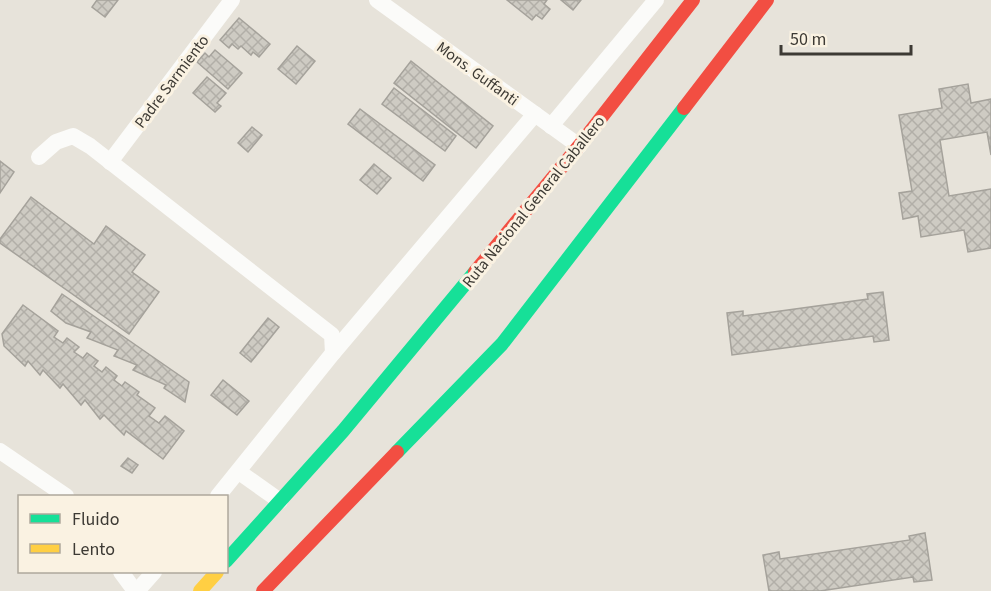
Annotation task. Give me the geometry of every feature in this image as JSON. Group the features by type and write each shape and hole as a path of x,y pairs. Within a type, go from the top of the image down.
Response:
{"main road":[{"name":"Ruta Nacional General Caballero","path":"228,559 344,431 579,146 693,0"},
{"path":"263,591 502,344 767,0"},
{"path":"200,591 217,573"}],"street":[{"name":"Padre Sarmiento","path":"110,162 232,0"},
{"name":"Mons. Guffanti","path":"377,0 579,146"},
{"path":"551,126 656,0"},
{"path":"219,495 333,353 535,114"},
{"path":"39,157 56,142 73,136 90,146 332,335 333,353"},
{"path":"0,451 65,495"},
{"path":"238,472 280,501"},
{"path":"122,573 136,591 153,573"}],"building":[{"path":"97,0 118,0 105,17 92,7"},
{"path":"507,0 547,0 544,4 550,9 542,19 536,15 532,20"},
{"path":"561,0 581,0 573,10"},
{"path":"239,18 270,44 259,57 253,52 251,55 241,46 238,49 232,44 229,48 220,40"},
{"path":"297,46 315,61 296,84 278,69"},
{"path":"215,50 242,73 228,89 197,62 205,53 209,57"},
{"path":"411,61 493,126 476,148 394,83"},
{"path":"207,77 226,93 217,103 221,106 215,112 193,93"},
{"path":"968,84 971,103 991,99 991,155 987,132 940,140 949,196 991,189 991,248 968,252 964,230 921,237 918,216 903,219 899,193 912,191 899,115 942,108 939,89"},
{"path":"394,88 456,136 445,151 382,104"},
{"path":"360,109 435,165 423,181 348,124"},
{"path":"252,127 262,135 248,152 238,143"},
{"path":"0,161 14,172 0,193"},
{"path":"374,164 391,178 377,194 360,180"},
{"path":"31,197 94,244 106,226 145,255 132,272 159,292 129,334 0,243 0,239"},
{"path":"883,292 889,340 874,342 873,336 732,355 727,313 743,311 743,316 868,299 867,294"},
{"path":"62,294 189,382 185,402 164,388 166,385 133,370 137,365 114,356 118,350 87,338 91,332 66,323 51,311"},
{"path":"23,305 58,331 54,337 63,343 67,338 79,347 74,352 83,358 87,353 98,361 94,366 102,372 106,367 117,376 114,380 122,386 125,382 139,392 137,395 155,408 149,416 159,423 165,416 184,431 163,459 126,431 124,435 104,415 100,419 85,400 81,405 63,384 60,388 43,370 40,375 28,361 25,366 4,346 2,334"},
{"path":"268,318 279,327 251,362 240,353"},
{"path":"223,380 249,401 237,415 211,395"},
{"path":"128,458 138,465 132,473 121,466"},
{"path":"925,533 932,580 914,582 913,577 820,591 769,591 763,555 779,552 780,559 910,540 909,536"}],"traffic: fast":[{"path":"397,452 502,344 684,108"},
{"path":"228,559 343,431 475,272"}],"traffic: slow":[{"path":"200,591 216,573"}],"traffic: jam":[{"path":"475,272 579,146 693,0"},
{"path":"684,108 767,0"},
{"path":"263,591 397,452"}]}
